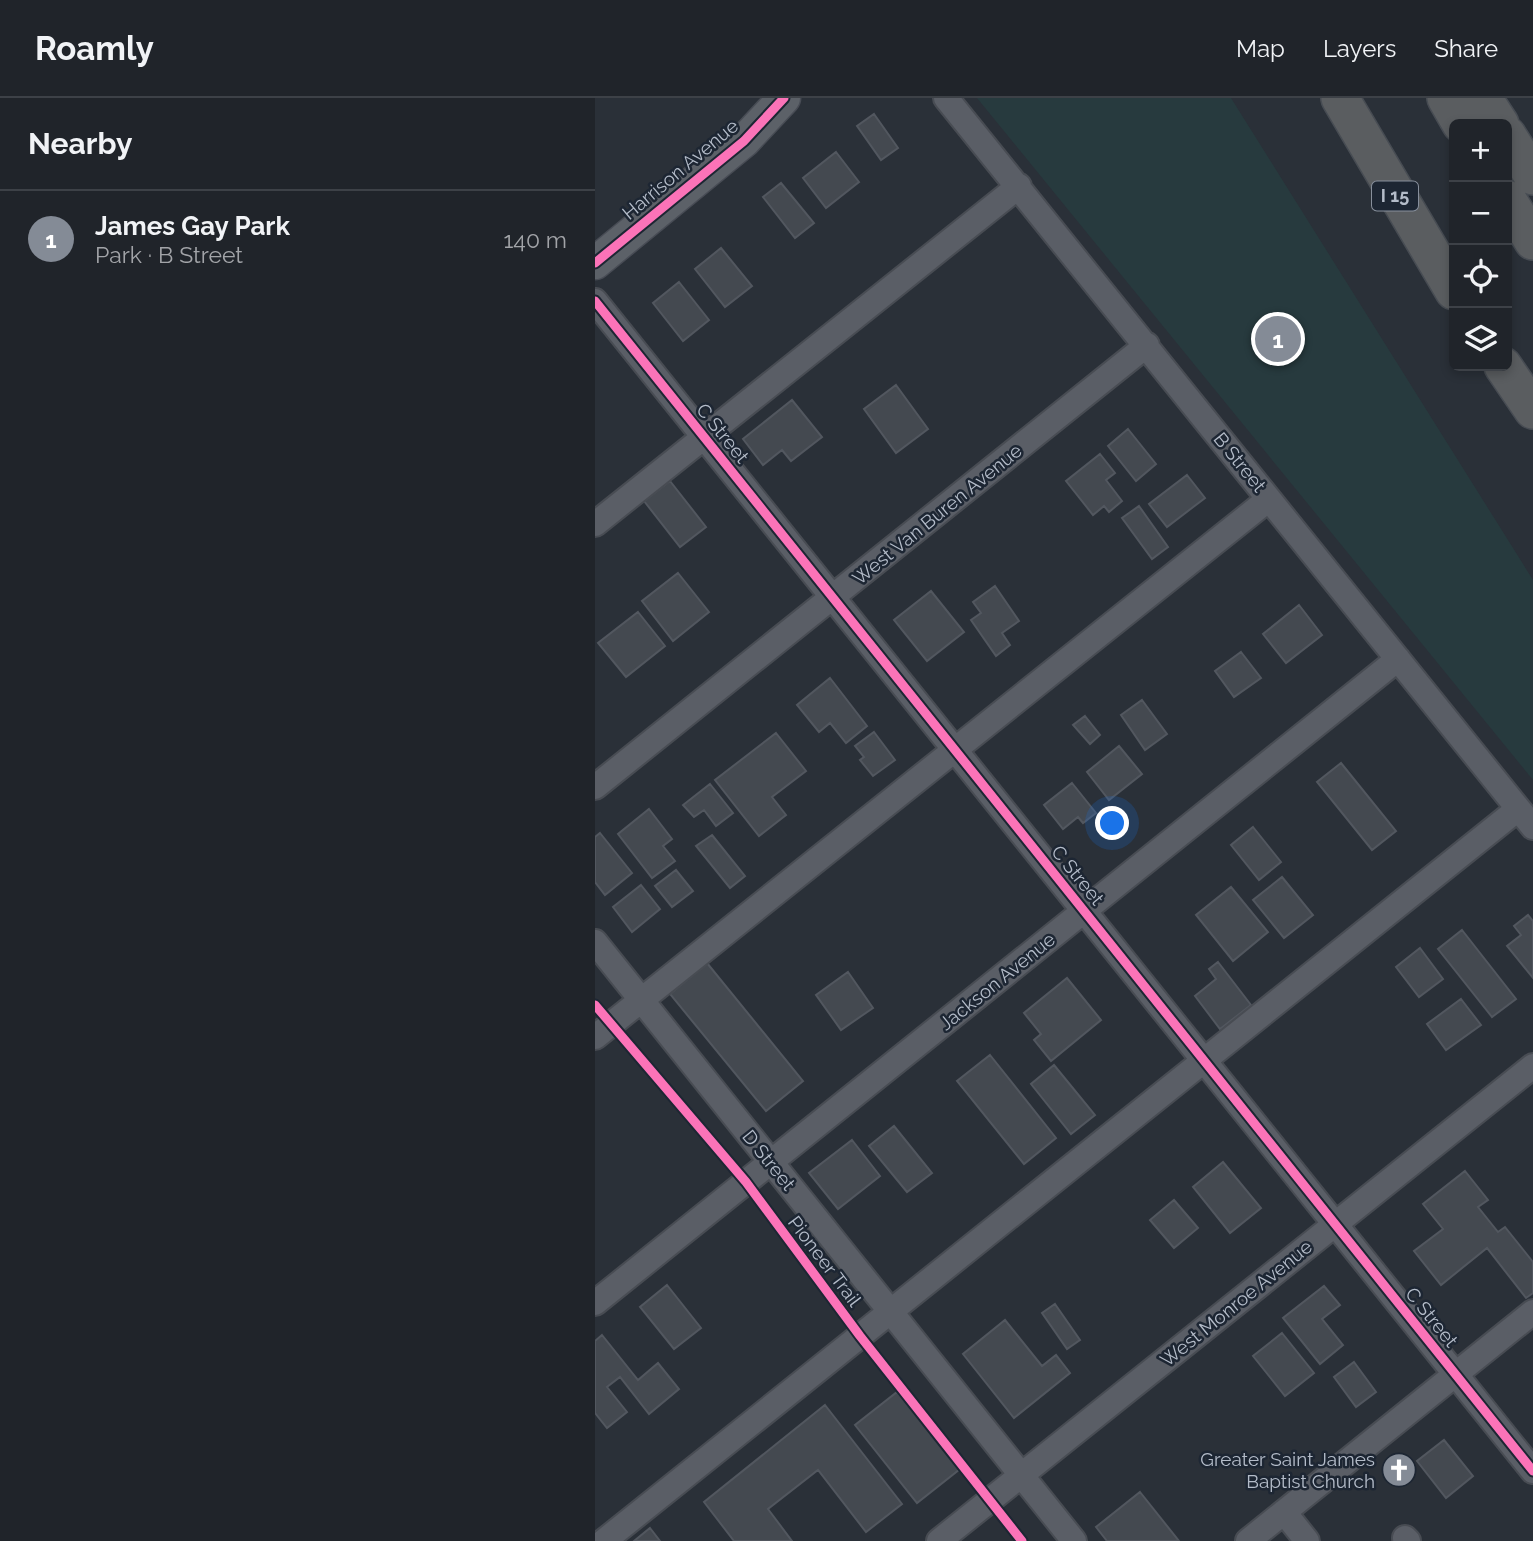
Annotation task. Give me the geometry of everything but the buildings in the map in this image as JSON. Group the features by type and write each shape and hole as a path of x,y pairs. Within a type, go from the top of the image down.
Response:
{"highway":[{"name":"I 15","path":"1340,98 1449,283"},
{"path":"1446,98 1458,119"},
{"path":"1483,98 1497,119"},
{"path":"1512,143 1533,176"},
{"path":"1512,207 1533,241"},
{"path":"1506,371 1533,410"}],"main road":[{"name":"Harrison Avenue","path":"595,263 744,141 784,98"}],"street":[{"name":"B Street","path":"946,98 1526,818"},
{"path":"595,524 1019,186"},
{"name":"C Street","path":"595,301 1533,1471"},
{"name":"West Van Buren Avenue","path":"595,787 1147,345"},
{"path":"595,1037 1269,499"},
{"name":"Jackson Avenue","path":"595,1303 1398,659"},
{"path":"604,1541 1206,1062 1526,818"},
{"name":"D Street","path":"595,942 1074,1541"},
{"name":"West Monroe Avenue","path":"939,1541 1533,1066"},
{"path":"1248,1541 1533,1312"},
{"path":"1284,1512 1307,1541"}],"green space":[{"path":"977,98 1231,98 1533,580 1533,780"}],"cycle path":[{"path":"595,263 744,141 784,98"},
{"path":"595,301 1533,1471"},
{"name":"Pioneer Trail","path":"595,1005 746,1182 860,1336 1022,1541"}],"place":[{"name":"James Gay Park","path":"1278,339"},
{"name":"Greater Saint James Baptist Church","path":"1399,1470"}]}
